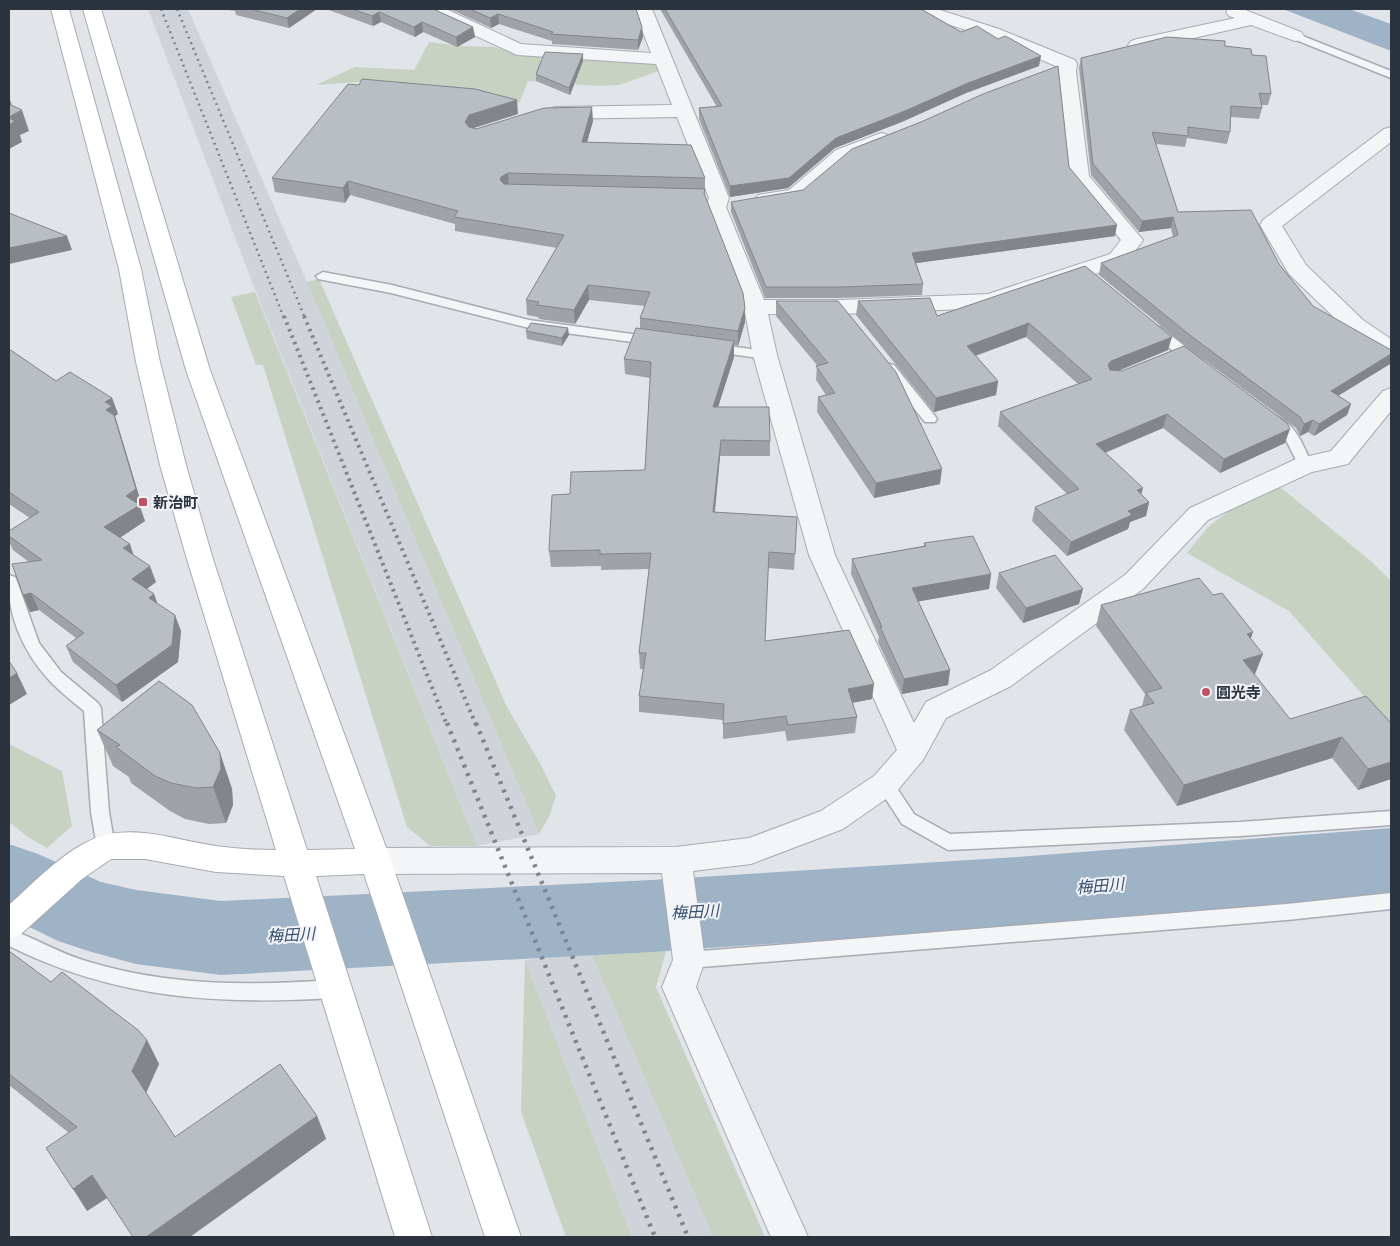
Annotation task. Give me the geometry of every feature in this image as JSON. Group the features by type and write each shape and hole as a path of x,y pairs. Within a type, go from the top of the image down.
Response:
{"street":[{"path":"60,9 130,269 148,362 198,556 414,1237"},
{"path":"92,9 198,370 375,861 503,1237"},
{"path":"432,9 517,49 662,59"},
{"path":"643,9 683,111 725,202 755,307 765,356 822,556 914,752"},
{"path":"920,9 1077,62"},
{"path":"1226,9 1295,36"},
{"path":"1121,49 1237,24 1251,19"},
{"path":"1040,75 1077,62"},
{"path":"755,307 846,315 990,301 1088,276 1118,259 1132,240 1079,177 1067,72 1077,62"},
{"path":"535,116 543,114 683,111"},
{"path":"1391,132 1271,225 1297,269 1354,325 1391,350"},
{"path":"725,202 795,195 843,154 895,134"},
{"path":"10,927 96,853 130,845 216,859 296,863 375,861 677,865 751,851 832,820 885,784 914,752 936,710 1001,678 1134,582 1199,514 1306,465 1340,458 1391,396"},
{"path":"677,865 689,956 679,986 790,1237"}],"lane":[{"path":"1295,36 1391,75"},
{"path":"323,276 392,289 529,324 666,342"},
{"path":"1146,323 1206,369"},
{"path":"696,346 765,356"},
{"path":"1165,359 1182,352"},
{"path":"882,359 930,419"},
{"path":"1259,410 1290,434 1306,465"},
{"path":"9,581 32,645 55,676 92,708 100,812 96,853"},
{"path":"885,784 908,819 948,842 1240,829 1391,818"},
{"path":"689,956 1286,912 1391,902"},
{"path":"10,927 29,948 97,973 156,985 222,993 300,992 332,980"}],"shaded area":[{"path":"148,9 188,9 307,282 539,834 477,846 252,282"},
{"path":"591,953 713,1237 632,1237 525,960"}],"green space":[{"path":"429,42 460,46 494,47 513,52 655,62 659,71 619,85 597,86 528,81 519,103 444,87 372,81 316,85 355,67 414,70"},
{"path":"319,279 507,707 541,765 556,796 549,817 539,834 307,282"},
{"path":"255,292 477,846 430,846 407,827 263,365 256,365 231,297"},
{"path":"1280,487 1372,562 1391,581 1391,727 1289,611 1187,553 1208,527 1234,507"},
{"path":"9,744 62,771 72,826 47,848 28,837 9,822"},
{"path":"667,948 656,987 765,1237 713,1237 591,953"},
{"path":"525,960 632,1237 566,1237 521,1112"}],"water":[{"path":"1283,9 1349,9 1391,24 1391,51"}],"building":[{"path":"250,9 300,9 287,18"},
{"path":"352,9 433,9 473,27 456,37 422,22 414,27 379,12 372,16"},
{"path":"470,9 636,9 642,27 638,40 551,34 553,32 498,14 490,18"},
{"path":"665,9 921,9 961,32 977,26 998,39 1005,36 1041,56 968,83 905,111 836,138 789,178 730,186 699,108 722,106"},
{"path":"1167,37 1225,41 1225,46 1251,49 1252,55 1266,56 1271,94 1259,93 1262,108 1231,106 1230,132 1188,127 1188,136 1152,132 1178,212 1251,210 1279,264 1313,306 1391,350 1391,354 1331,391 1351,404 1319,424 1313,420 1304,424 1300,417 1191,336 1101,263 1178,235 1173,217 1142,221 1093,164 1081,58"},
{"path":"545,52 583,54 569,88 536,74"},
{"path":"1058,66 1069,167 1117,225 912,253 923,284 766,287 731,202 803,190 852,149 921,122 983,94"},
{"path":"362,79 475,89 517,100 469,115 465,122 469,127 476,129 544,108 592,107 582,142 691,145 705,178 508,173 501,177 500,180 504,184 705,189 704,193 743,293 745,308 738,331 640,318 650,292 588,285 574,310 537,305 539,302 526,300 564,235 454,217 458,211 348,181 343,188 272,178 348,84 359,85"},
{"path":"9,104 22,110 9,117"},
{"path":"9,118 15,121 9,125"},
{"path":"9,213 67,236 9,248"},
{"path":"1085,266 1172,337 1111,361 1108,365 1110,370 1122,371 1184,346 1287,423 1290,429 1224,459 1167,414 1096,444 1143,488 1137,490 1149,502 1128,511 1132,515 1071,542 1035,507 1079,489 1000,412 1092,379 1029,323 967,346 998,381 936,398 858,301 930,298 937,316"},
{"path":"776,301 838,301 896,372 942,469 876,483 818,397 835,393 816,366 828,363"},
{"path":"531,323 568,328 562,338 526,331"},
{"path":"636,328 734,341 713,407 769,407 770,441 721,440 713,512 797,517 795,554 769,552 765,641 849,630 874,684 848,689 857,717 788,725 786,716 723,724 724,704 639,696 646,653 639,653 651,553 600,554 600,550 549,551 552,495 570,494 571,472 645,470 651,362 624,359"},
{"path":"9,349 56,381 70,372 112,398 105,402 112,406 106,410 114,415 136,489 126,496 140,505 104,527 130,544 123,548 150,566 132,579 154,594 149,598 175,615 172,645 116,685 66,646 84,633 31,593 23,595 12,564 42,560 9,536 9,531 39,512 9,492"},
{"path":"973,536 991,574 912,588 950,670 904,679 852,559 926,546 924,543"},
{"path":"1055,555 1083,589 1026,608 999,573"},
{"name":"圓光寺","path":"1199,578 1213,595 1222,593 1253,632 1247,634 1263,654 1243,660 1290,719 1366,696 1391,723 1391,762 1368,769 1342,737 1184,785 1130,710 1154,703 1146,693 1162,688 1101,605"},
{"path":"9,661 17,673 9,678"},
{"path":"159,681 192,705 220,753 221,769 213,787 196,788 171,783 155,776 116,747 120,745 97,730"},
{"path":"9,951 51,982 62,972 138,1030 147,1040 132,1071 175,1137 280,1064 317,1116 146,1237 133,1237 92,1175 73,1189 46,1148 77,1127 9,1074"}],"waterway":[{"name":"梅田川","path":"9,879 88,915 136,927 221,938 652,916 1017,892 1391,862"}],"railway":[{"path":"161,9 284,318"},
{"path":"177,9 305,318"},
{"path":"284,316 447,725"},
{"path":"304,316 476,725"},
{"path":"447,723 655,1237"},
{"path":"476,723 688,1237"}],"place":[{"name":"新治町","path":"143,502"},
{"name":"圓光寺","path":"1206,692"}]}
